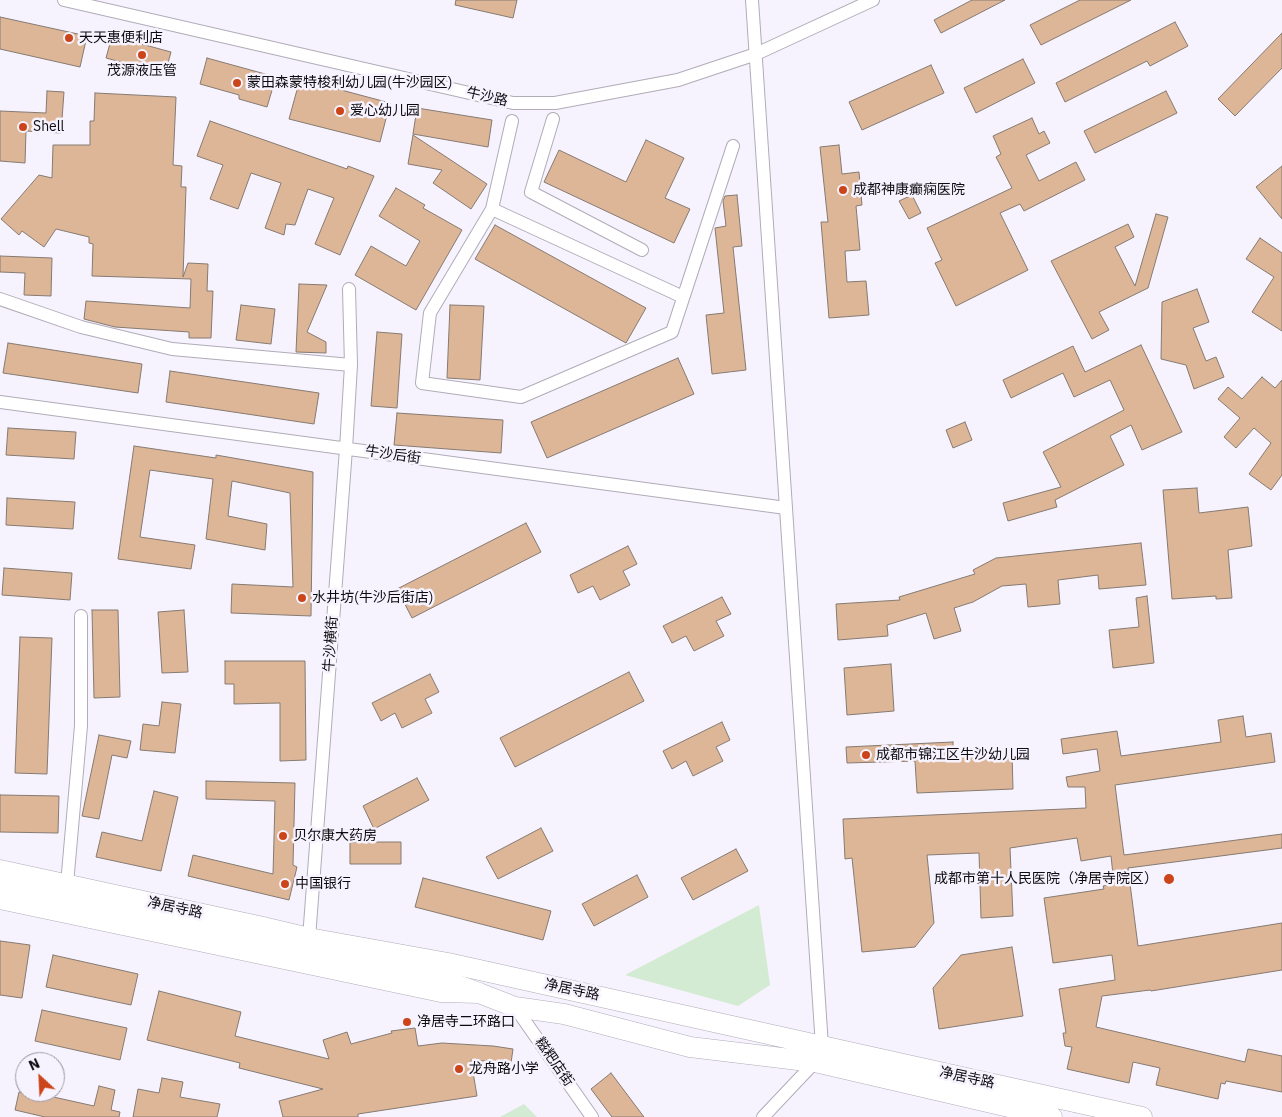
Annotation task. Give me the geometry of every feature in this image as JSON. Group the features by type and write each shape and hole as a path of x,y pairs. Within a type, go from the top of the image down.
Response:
{"main road":[{"name":"净居寺路","path":"0,870 309,938 448,963 819,1054 1052,1117"},
{"path":"0,888 36,892 249,935 452,983 479,993"},
{"name":"净居寺路","path":"0,899 441,992 479,993 515,1007 564,1014 690,1047 819,1054 1142,1117"}],"street":[{"name":"牛沙路","path":"64,0 513,103 555,103 678,80 756,54 873,0"},
{"path":"752,0 786,508 819,1054 763,1117"},
{"path":"553,119 531,192 642,250"},
{"path":"512,121 492,209 430,313 422,383 521,397 672,332 733,146"},
{"path":"492,209 683,297"},
{"name":"牛沙横街","path":"309,938 346,449 350,365 349,289"},
{"path":"0,299 81,327 172,349 350,365"},
{"name":"牛沙后街","path":"0,402 786,508"},
{"path":"67,884 81,726 81,616"},
{"name":"糍粑店街","path":"515,1007 592,1117"}],"green space":[{"path":"759,905 770,985 738,1006 625,975"},
{"path":"524,1104 537,1117 500,1117"}],"building":[{"path":"456,0 517,0 513,18 455,5"},
{"path":"972,0 1005,0 941,33 934,20"},
{"path":"1080,0 1131,0 1041,45 1030,25"},
{"path":"0,17 87,36 80,67 0,49"},
{"path":"1175,22 1188,46 1150,66 1147,61 1065,102 1056,83"},
{"path":"1282,33 1282,68 1235,116 1218,99"},
{"path":"112,36 171,52 165,74 106,58"},
{"name":"蒙田森蒙特梭利幼儿园(牛沙园区)","path":"207,58 276,77 267,107 239,99 239,95 200,84"},
{"path":"1023,59 1035,83 976,113 964,88"},
{"path":"931,65 944,93 862,130 849,102"},
{"name":"爱心幼儿园","path":"300,79 390,103 380,142 289,119"},
{"path":"47,91 64,92 61,133 26,131 25,163 0,161 0,111 46,113"},
{"path":"1166,91 1177,113 1095,153 1084,131"},
{"path":"95,93 176,97 173,165 182,166 181,187 186,187 183,277 188,263 208,264 207,291 213,291 211,338 189,338 189,332 115,327 84,319 86,301 190,308 191,279 92,276 93,244 89,243 89,237 56,229 44,247 22,231 19,235 1,219 39,175 52,178 53,145 90,145 90,121 94,121"},
{"path":"417,108 492,120 488,147 413,134"},
{"path":"1032,118 1039,134 1044,131 1050,143 1026,155 1039,181 1076,162 1085,180 1024,211 1020,204 1000,213 1028,270 956,306 935,263 942,260 927,228 1012,188 996,157 1001,154 993,136"},
{"path":"210,121 347,169 348,166 374,176 340,255 315,244 334,198 308,189 295,225 286,224 284,235 265,228 281,183 251,173 238,209 210,199 223,165 197,156"},
{"path":"413,135 487,184 471,209 433,183 442,170 408,164"},
{"path":"646,140 684,158 665,198 690,209 674,243 544,182 559,150 626,182"},
{"path":"839,145 842,174 859,172 862,205 856,206 860,250 845,251 847,282 866,281 869,315 829,318 821,222 828,222 820,147"},
{"path":"1282,166 1282,219 1256,187"},
{"path":"396,188 425,205 423,208 462,230 416,310 355,275 371,246 406,266 420,241 379,216"},
{"path":"737,195 742,246 733,247 746,370 712,374 706,315 724,313 715,228 726,226 723,201 725,196"},
{"path":"912,195 921,213 909,219 899,201"},
{"path":"1156,214 1168,217 1148,288 1099,312 1109,330 1092,339 1051,261 1128,224 1134,237 1115,247 1135,286"},
{"path":"495,225 646,308 626,343 475,259"},
{"path":"1260,238 1282,253 1282,331 1252,312 1274,277 1246,259"},
{"path":"0,256 52,258 51,296 24,295 25,273 0,272"},
{"path":"299,284 327,285 307,332 326,342 326,353 296,352"},
{"path":"1197,289 1209,322 1193,328 1206,361 1216,357 1224,377 1194,389 1186,365 1161,359 1162,302"},
{"path":"241,305 275,309 271,344 236,340"},
{"path":"450,305 484,306 480,380 447,378"},
{"path":"377,332 402,334 397,408 371,406"},
{"path":"8,343 142,364 138,393 3,373"},
{"path":"1141,345 1182,432 1142,450 1131,425 1110,436 1124,465 1055,500 1057,507 1008,521 1003,503 1061,487 1043,452 1124,410 1110,380 1074,397 1063,373 1011,398 1003,380 1073,346 1085,372"},
{"path":"678,358 694,394 547,458 531,422"},
{"path":"170,371 319,393 314,424 166,402"},
{"path":"1262,377 1275,388 1282,380 1282,475 1271,490 1249,474 1271,443 1254,428 1236,448 1224,437 1240,418 1218,399 1228,387 1242,399"},
{"path":"397,413 503,420 501,453 394,445"},
{"path":"965,422 972,440 953,448 946,430"},
{"path":"8,428 76,432 74,459 6,455"},
{"path":"134,446 216,458 216,455 313,472 311,616 231,613 232,584 293,587 290,493 232,481 228,516 267,524 265,550 206,539 213,479 150,470 140,537 195,545 191,569 118,559"},
{"path":"1197,488 1199,513 1248,507 1252,546 1228,550 1232,598 1216,599 1216,596 1172,599 1163,490"},
{"path":"7,498 75,502 73,529 6,525"},
{"path":"526,523 541,552 412,618 397,589"},
{"path":"1141,543 1146,585 1099,589 1098,575 1058,580 1060,604 1028,607 1026,584 1002,586 973,602 954,608 961,631 934,639 926,613 887,625 888,636 838,640 836,604 900,600 899,597 975,574 973,570 996,558"},
{"path":"628,546 637,564 623,571 630,585 600,600 593,586 578,593 570,575"},
{"path":"4,568 72,573 70,600 2,595"},
{"path":"1147,596 1154,663 1113,668 1109,630 1139,627 1136,598"},
{"path":"722,597 731,614 716,621 724,636 694,651 686,636 672,643 663,626"},
{"path":"92,610 118,610 120,697 94,698"},
{"path":"184,610 188,672 162,673 158,612"},
{"path":"20,637 52,638 47,774 15,773"},
{"path":"225,661 305,661 306,760 280,761 280,703 234,704 234,684 225,684"},
{"path":"891,664 894,711 847,715 844,668"},
{"path":"629,672 644,701 515,767 500,738"},
{"path":"430,674 439,692 425,699 432,713 402,728 395,713 381,721 372,703"},
{"path":"162,702 181,704 175,753 140,750 143,724 159,726"},
{"path":"1243,716 1246,737 1271,733 1275,762 1115,785 1124,855 1282,834 1282,848 1128,868 1138,946 1282,923 1282,970 1151,991 1102,996 1096,1027 1245,1062 1248,1049 1282,1056 1282,1092 1226,1081 1225,1084 1221,1083 1218,1099 1156,1085 1160,1068 1133,1062 1129,1083 1067,1069 1072,1047 1065,1046 1063,1033 1066,1033 1059,989 1115,980 1112,955 1053,963 1044,898 1104,889 1103,886 1114,884 1111,856 1081,861 1077,838 1010,848 1013,916 981,918 979,853 927,855 934,923 915,947 862,952 852,858 845,859 843,819 1086,808 1085,787 1068,787 1066,777 1100,771 1097,749 1063,754 1061,739 1117,731 1121,756 1221,742 1218,720"},
{"path":"722,722 730,740 716,747 723,761 693,776 686,761 672,769 663,751"},
{"path":"99,735 131,741 127,758 112,755 99,819 82,816"},
{"path":"953,742 953,756 1012,753 1013,789 917,793 915,761 847,763 846,747"},
{"path":"417,778 429,800 374,829 363,806"},
{"path":"206,781 295,783 293,865 297,867 289,900 188,876 193,855 273,874 275,801 206,799"},
{"path":"154,791 178,797 161,871 96,857 102,832 142,841"},
{"path":"0,795 59,796 58,833 0,832"},
{"path":"541,828 553,851 498,879 486,857"},
{"path":"350,842 401,842 401,864 350,864"},
{"path":"736,849 748,871 693,900 681,878"},
{"path":"637,875 648,897 594,926 582,904"},
{"path":"423,878 551,911 543,940 415,907"},
{"path":"0,941 30,945 22,998 0,995"},
{"path":"1012,947 1023,1016 939,1029 933,988 961,955"},
{"path":"53,955 138,974 131,1005 46,987"},
{"path":"159,991 241,1012 235,1036 329,1059 323,1040 347,1032 351,1044 392,1033 391,1031 415,1028 418,1046 442,1043 513,1049 511,1063 471,1060 477,1096 358,1114 358,1117 283,1117 279,1101 323,1089 239,1068 240,1063 147,1040"},
{"path":"42,1010 127,1028 120,1060 35,1041"},
{"path":"611,1073 644,1117 612,1117 591,1089"},
{"path":"162,1078 183,1082 180,1097 220,1104 217,1117 133,1117 138,1089 159,1093"},
{"path":"99,1086 115,1090 111,1110 120,1112 119,1117 45,1117 15,1110 17,1102 65,1102 65,1100 94,1106"}],"place":[{"name":"天天惠便利店","path":"69,38"},
{"name":"茂源液压管","path":"142,55"},
{"name":"蒙田森蒙特梭利幼儿园(牛沙园区)","path":"237,83"},
{"name":"爱心幼儿园","path":"340,111"},
{"name":"Shell","path":"23,127"},
{"name":"成都神康癫痫医院","path":"843,190"},
{"name":"水井坊(牛沙后街店)","path":"302,598"},
{"name":"成都市锦江区牛沙幼儿园","path":"866,755"},
{"name":"贝尔康大药房","path":"283,836"},
{"name":"成都市第十人民医院（净居寺院区）","path":"1169,879"},
{"name":"中国银行","path":"285,884"},
{"name":"净居寺二环路口","path":"407,1022"},
{"name":"龙舟路小学","path":"459,1069"}]}
